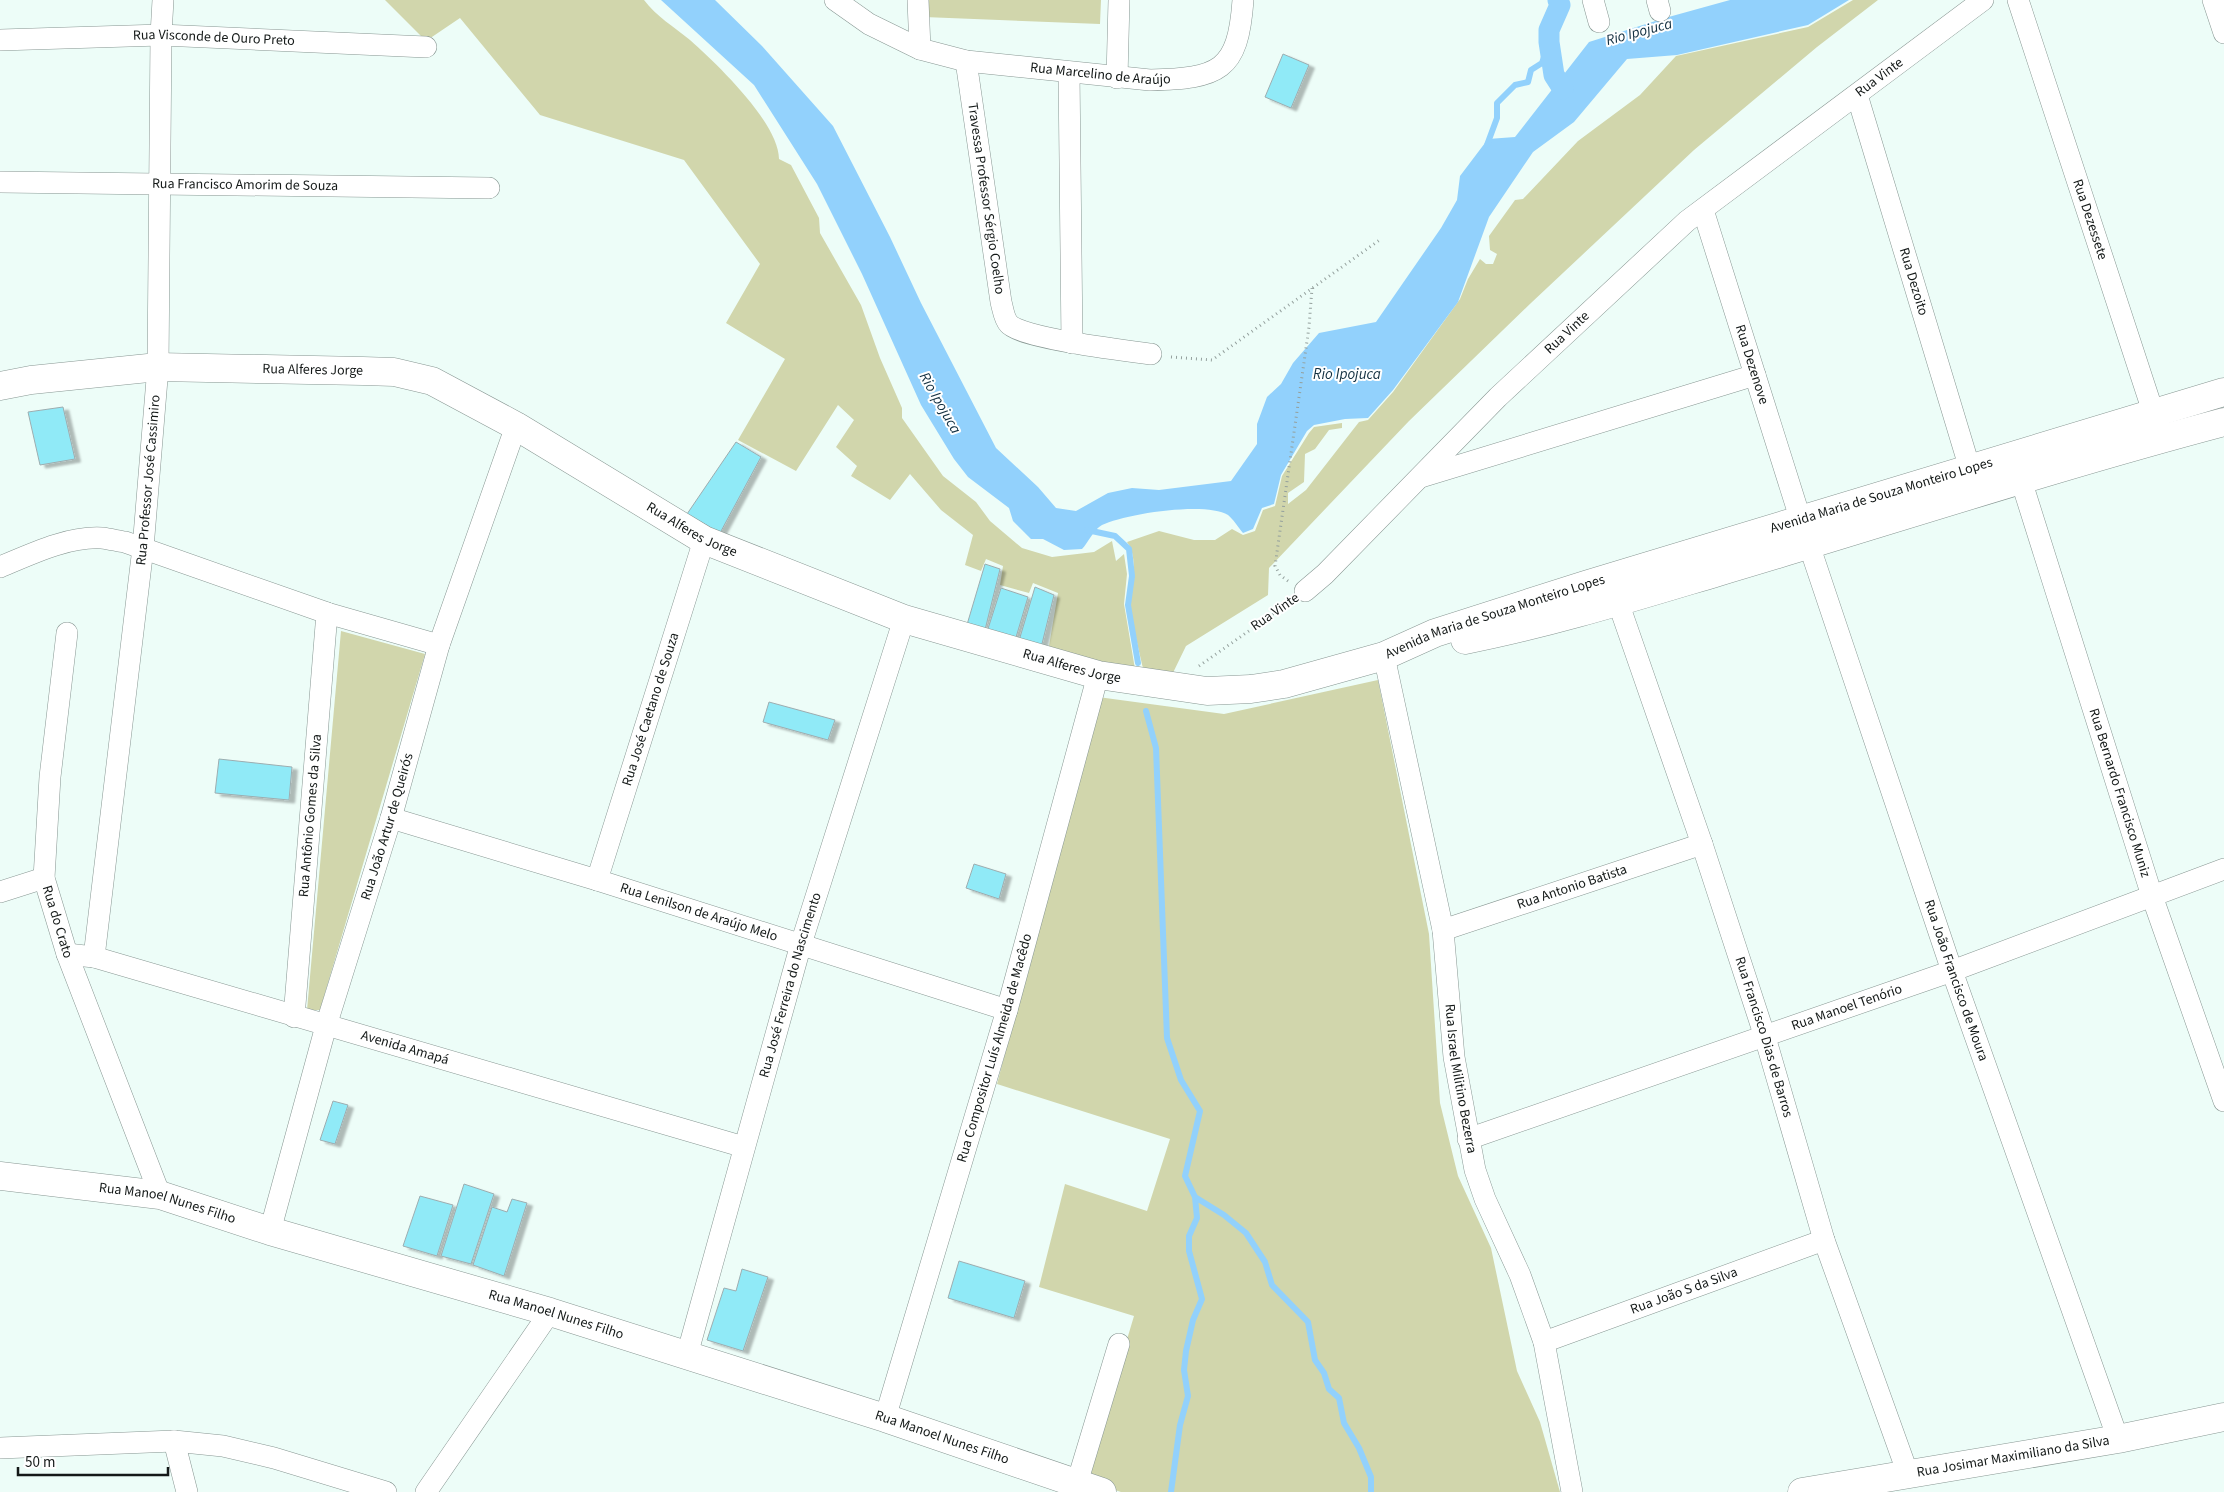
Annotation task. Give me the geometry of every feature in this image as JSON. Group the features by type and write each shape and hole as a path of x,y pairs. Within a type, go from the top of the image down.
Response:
{"street":[{"name":"Rua Professor José Cassimiro","path":"94,957 143,548 158,367 161,35 163,0"},
{"name":"Rua Marcelino de Araújo","path":"835,0 869,24 920,49 966,61 1150,80 1192,77 1214,70 1230,59 1241,29 1243,0"},
{"path":"918,0 920,49"},
{"path":"1117,78 1119,0"},
{"path":"1593,0 1599,22"},
{"name":"Rua Vinte","path":"1305,591 1325,574 1498,397 1687,221 1983,0"},
{"name":"Rua Dezessete","path":"2018,0 2062,128 2162,438"},
{"path":"2213,0 2224,33"},
{"name":"Rua Visconde de Ouro Preto","path":"0,40 161,35 426,47"},
{"name":"Travessa Professor Sérgio Coelho","path":"966,61 1001,302 1009,324 1017,330 1072,343"},
{"path":"1069,72 1072,343 1151,354"},
{"name":"Rua Dezoito","path":"1857,95 1970,469"},
{"name":"Rua Francisco Amorim de Souza","path":"0,182 489,188"},
{"name":"Rua Dezenove","path":"1702,210 1805,533"},
{"name":"Rua Alferes Jorge","path":"0,386 31,380 158,367 394,372 432,381 516,426 704,540 904,619 1098,675 1207,691 1251,689 1284,684 1388,654"},
{"path":"1419,478 1755,376"},
{"name":"Avenida Maria de Souza Monteiro Lopes","path":"1388,654 1517,630 1618,602 1805,533 1970,469 2224,392"},
{"name":"Avenida Maria de Souza Monteiro Lopes","path":"1388,654 1435,633 1707,548 1805,533 2021,480 2162,438 2224,422"},
{"name":"Rua João Artur de Queirós","path":"270,1231 326,1026 391,818 440,645 516,426"},
{"name":"Rua Bernardo Francisco Muniz","path":"2021,480 2149,897 2224,1101"},
{"name":"Rua João Francisco de Moura","path":"1805,533 1952,971 2118,1439"},
{"path":"0,567 69,542 102,538 143,548 327,613 440,645"},
{"name":"Rua José Caetano de Souza","path":"597,880 704,540"},
{"name":"Rua Francisco Dias de Barros","path":"1618,602 1702,844 1765,1037 1824,1240 1908,1474"},
{"name":"Rua Antônio Gomes da Silva","path":"294,1017 327,613"},
{"name":"Rua José Ferreira do Nascimento","path":"687,1355 801,944 904,619"},
{"name":"Rua do Crato","path":"66,633 50,777 44,878 66,954 160,1195"},
{"name":"Rua Israel Militino Bezerra","path":"1388,654 1443,930 1454,1058 1468,1139 1475,1170 1485,1199 1520,1275 1544,1342 1572,1492"},
{"name":"Rua Compositor Luís Almeida de Macêdo","path":"885,1418 1007,1010 1098,675"},
{"name":"Rua Lenilson de Araújo Melo","path":"391,818 597,880 1007,1010"},
{"name":"Rua Antonio Batista","path":"1443,930 1702,844"},
{"name":"Rua Manoel Tenório","path":"1468,1139 1952,971 2224,869"},
{"path":"0,892 44,878"},
{"name":"Avenida Amapá","path":"66,954 94,957 744,1147"},
{"name":"Rua Manoel Nunes Filho","path":"0,1176 160,1195 270,1231 550,1312 687,1355 885,1418 1089,1488"},
{"name":"Rua João S da Silva","path":"1544,1342 1824,1240"},
{"path":"426,1492 550,1312"},
{"path":"1089,1488 1119,1344"},
{"name":"Rua Josimar Maximiliano da Silva","path":"1802,1492 1862,1487 1908,1474 2118,1439 2224,1417"},
{"path":"174,1441 187,1492"},
{"path":"0,1448 174,1441 223,1446 274,1458 386,1492"}],"path":[{"path":"1151,354 1212,360 1381,238"},
{"path":"1275,566 1310,326 1312,288"},
{"name":"Rua Vinte","path":"1170,687 1305,591"}],"green space":[{"path":"385,0 644,0 660,16 690,40 730,78 758,112 769,128 776,144 779,159 791,165 819,218 820,233 861,305 880,358 902,408 902,418 943,476 976,502 990,521 1022,548 1052,557 1094,552 1112,541 1116,561 1124,554 1127,574 1124,604 1136,675 1048,652 1058,593 1033,583 1029,593 1000,585 1003,566 986,559 981,571 965,565 973,535 941,510 910,474 890,500 851,476 857,466 836,447 854,420 838,405 796,471 738,440 785,359 726,323 760,264 684,160 540,115 460,18 426,41"},
{"path":"924,0 1101,0 1100,24 924,17"},
{"path":"1853,0 1878,0 1817,47 1694,150 1409,421 1269,568 1268,595 1186,646 1169,681 1145,677 1131,609 1134,566 1131,550 1127,542 1159,531 1194,540 1215,540 1232,529 1243,535 1255,531 1263,510 1275,506 1282,476 1309,433 1314,427 1342,423 1342,428 1329,430 1315,449 1305,454 1304,482 1288,493 1288,504 1306,490 1359,422 1368,420 1393,392 1460,299 1468,279 1480,259 1486,264 1493,264 1497,254 1490,250 1489,236 1515,200 1523,199 1578,141 1640,95 1676,56 1808,27"},
{"path":"341,631 425,654 320,1010 307,1010"},
{"path":"1378,680 1429,934 1440,1103 1458,1176 1491,1248 1517,1371 1540,1422 1560,1492 1121,1492 1085,1480 1134,1316 1039,1287 1065,1184 1147,1211 1170,1139 997,1084 1098,697 1224,714"}],"water":[{"name":"Rio Ipojuca","path":"661,0 715,0 762,46 833,126 996,448 1038,487 1056,508 1076,511 1108,493 1132,488 1159,490 1231,481 1257,444 1257,424 1267,397 1281,384 1293,363 1319,333 1376,322 1441,228 1457,200 1460,176 1488,139 1515,137 1589,42 1730,0 1849,0 1808,25 1677,55 1627,59 1574,122 1533,152 1489,217 1458,302 1393,390 1368,418 1345,419 1314,425 1307,431 1281,475 1274,504 1262,508 1253,529 1243,533 1228,515 1217,511 1184,509 1146,513 1102,525 1082,549 1064,550 1043,539 1031,539 1013,521 1009,508 968,477 954,459 921,405 862,274 817,184 754,85"}],"building":[{"path":"1283,54 1309,65 1291,108 1265,97"},
{"path":"63,407 75,459 40,465 28,412"},
{"path":"736,442 761,457 720,533 687,514"},
{"path":"985,564 1000,569 984,634 966,628"},
{"path":"1035,587 1054,595 1040,652 1018,644"},
{"path":"1001,588 1028,597 1014,644 986,635"},
{"path":"769,702 835,720 828,740 763,722"},
{"path":"219,759 292,767 289,800 215,793"},
{"path":"974,864 1006,874 999,899 966,888"},
{"path":"333,1101 348,1105 335,1144 320,1140"},
{"path":"464,1184 494,1194 471,1264 441,1256"},
{"path":"420,1196 453,1205 437,1256 403,1246"},
{"path":"512,1199 527,1203 504,1276 473,1265 492,1207 507,1212"},
{"path":"959,1261 1025,1281 1014,1318 948,1298"},
{"path":"742,1269 768,1277 743,1351 707,1340 724,1288 736,1291"}],"waterway":[{"path":"1558,0 1560,5 1549,30 1549,42 1554,75 1563,89"},
{"path":"1487,145 1497,118 1497,103 1515,85 1528,82 1531,70 1542,63 1549,42"},
{"path":"1087,530 1115,536 1129,549 1132,576 1128,605 1138,663"},
{"path":"1146,711 1156,748 1167,1038 1181,1080 1200,1111 1185,1176 1195,1197 1197,1218 1189,1236 1189,1251 1202,1299 1193,1320 1186,1351 1184,1370 1188,1396 1180,1425 1171,1492"},
{"path":"1195,1197 1224,1215 1246,1233 1265,1262 1272,1285 1308,1322 1315,1360 1324,1373 1329,1389 1339,1398 1344,1423 1359,1448 1371,1477 1371,1492"}]}
